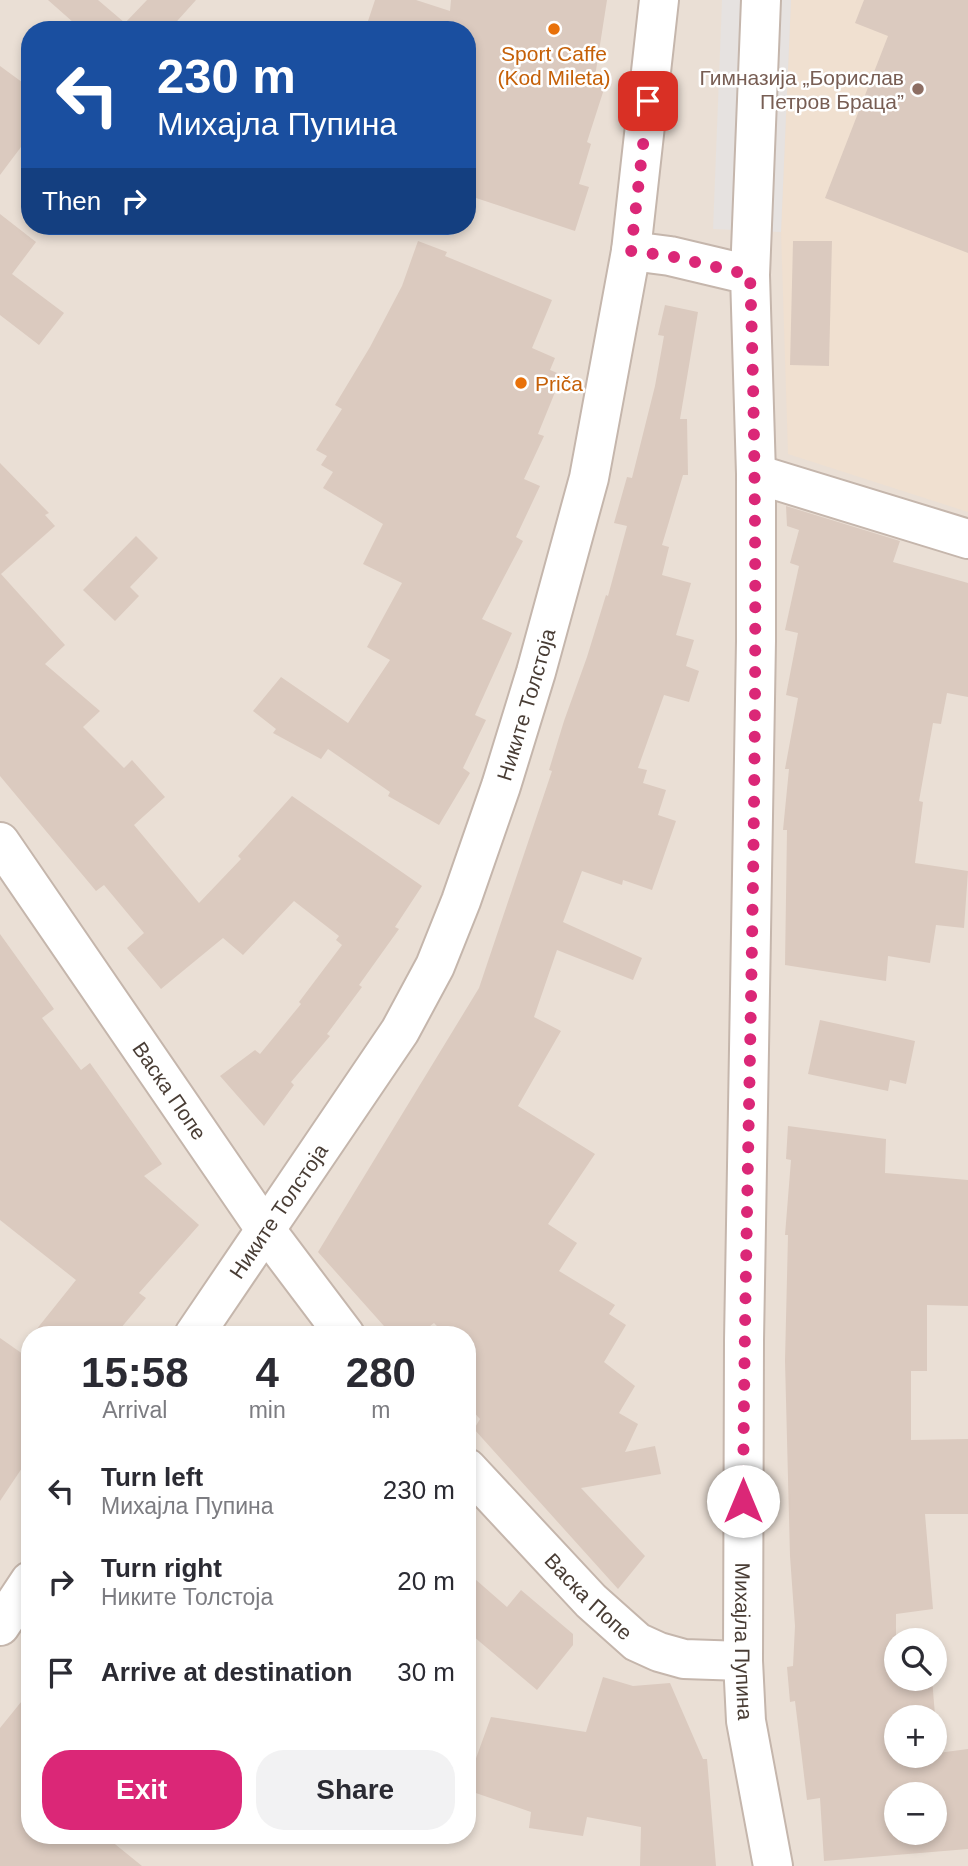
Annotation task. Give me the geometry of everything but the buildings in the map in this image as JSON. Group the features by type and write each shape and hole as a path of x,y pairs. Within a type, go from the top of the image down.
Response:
{"street":[{"name":"Никите Толстоја","path":"200,1326 400,1031 435,966 501,786 537,672 589,478 631,251 659,0"},
{"name":"Михајла Пупина","path":"761,0 750,275 756,474 744,1341 743,1661 746,1721 773,1866"},
{"path":"631,251 670,256 750,275"},
{"path":"756,474 968,539"},
{"name":"Васка Попе","path":"0,842 265,1229 338,1326"},
{"name":"Васка Попе","path":"476,1478 591,1601 637,1642 659,1653 684,1659 743,1661"},
{"path":"0,1626 21,1594"}],"shaded area":[{"path":"0,0 968,0 968,1866 0,1866"},
{"path":"722,0 791,0 781,232 713,229"},
{"path":"791,0 968,0 968,512 788,454 781,232"}],"place":[{"name":"Sport Caffe (Kod Mileta)","path":"554,29"},
{"name":"Гимназија „Борислав Петров Браца”","path":"918,89"},
{"name":"Priča","path":"521,383"}],"route":[{"path":"648,101 631,251 670,256 750,275 756,474 743,1501"}]}
